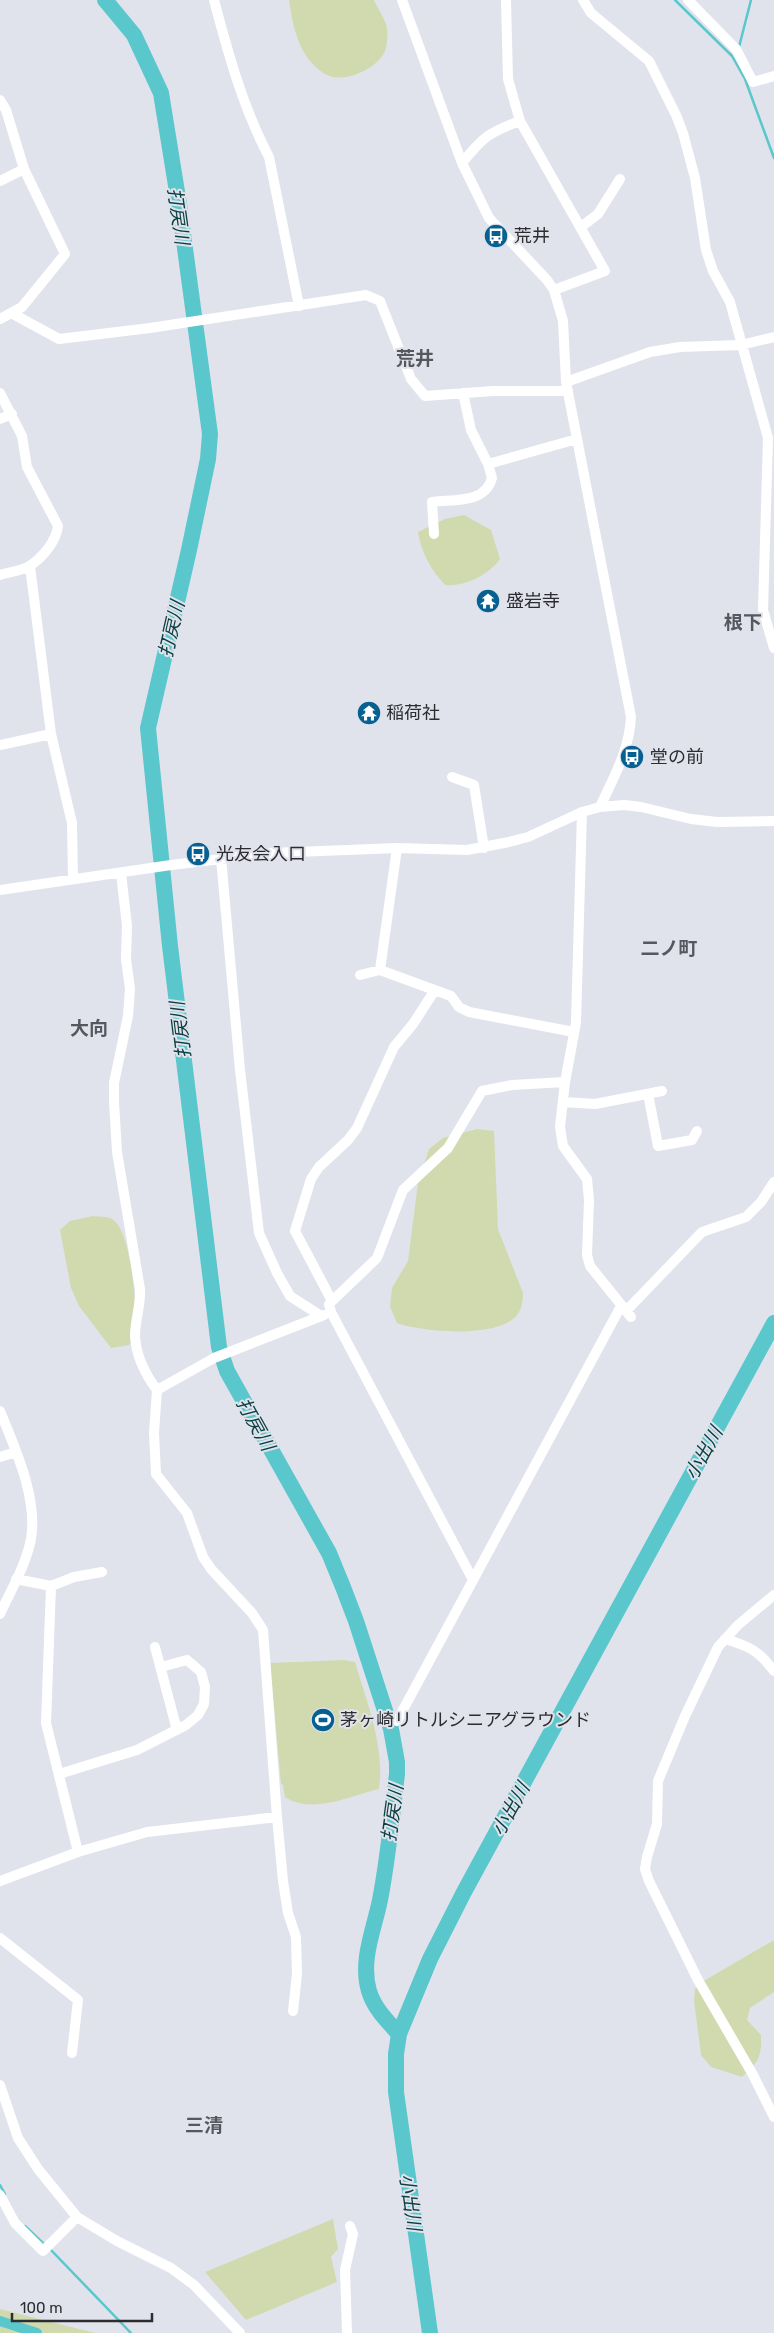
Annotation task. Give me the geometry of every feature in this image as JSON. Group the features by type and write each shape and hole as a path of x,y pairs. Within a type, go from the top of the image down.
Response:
{"street":[{"path":"214,0 227,49 257,135 269,157 299,306"},
{"path":"402,0 462,163 489,218 554,290 563,321 567,387 631,717 630,739 600,807"},
{"path":"506,0 508,78 520,121 604,271 554,290"},
{"path":"583,0 591,13 649,61 676,114 695,178 706,250 713,271 730,302 768,438 763,610 774,648"},
{"path":"688,0 736,49 753,82 774,76"},
{"path":"0,100 6,110 24,169 66,254 22,307 13,314 0,319"},
{"path":"462,163 481,138 500,128 520,121"},
{"path":"0,181 24,169"},
{"path":"581,227 598,214 620,179"},
{"path":"13,314 59,339 196,321 366,295 380,301 411,380 425,396 567,387 650,352 680,347 741,345 774,337"},
{"path":"0,393 22,436 28,466 58,526 56,536 43,554 30,566 0,575"},
{"path":"434,534 432,502 478,497 485,492 492,478 488,464 471,430 463,393"},
{"path":"0,419 12,414"},
{"path":"488,464 577,439"},
{"path":"30,566 51,734 72,823 73,879"},
{"path":"0,745 51,734"},
{"path":"452,777 474,785 484,848"},
{"path":"0,890 222,858 324,849 397,848 446,851 484,848 528,837 582,812 600,807 624,805 641,807 691,819 741,824 774,821"},
{"path":"582,812 574,1032 565,1082 560,1126 563,1146 587,1179 589,1200 587,1255 590,1266 626,1311"},
{"path":"380,970 397,848"},
{"path":"222,858 240,1070 259,1233 277,1273 290,1296 321,1316"},
{"path":"121,873 127,926 126,959 130,989 128,1016 114,1083 117,1152 140,1289 141,1304 135,1334 137,1347 147,1376 157,1390 154,1433 156,1474 187,1513 203,1556 211,1569 252,1613 263,1630 277,1817 288,1913 296,1937 297,1974 293,2011"},
{"path":"360,975 380,970 451,996 458,1007 469,1012 574,1032"},
{"path":"332,1301 295,1231 311,1179 319,1167 348,1140 357,1128 394,1047 413,1024 435,990"},
{"path":"474,1580 329,1304 377,1258 403,1190 448,1148 482,1092 512,1085 565,1082"},
{"path":"563,1102 595,1104 662,1091"},
{"path":"648,1094 658,1146 692,1140 697,1130"},
{"path":"397,1721 474,1580 626,1311 702,1232 746,1217 761,1202 774,1182"},
{"path":"157,1390 214,1358 332,1312"},
{"path":"0,1411 25,1476 32,1521 30,1540 16,1579 0,1614"},
{"path":"0,1456 16,1452"},
{"path":"16,1579 50,1586 74,1577 102,1572"},
{"path":"50,1586 46,1723 78,1852"},
{"path":"774,1594 725,1639 708,1666 662,1770 657,1796 657,1824 645,1869 649,1881 698,1980 752,2073 774,2116"},
{"path":"725,1639 742,1644 760,1653 774,1671"},
{"path":"155,1647 176,1730"},
{"path":"59,1774 137,1750 176,1730 198,1716 204,1704 205,1688 200,1672 187,1660 161,1667"},
{"path":"0,1881 78,1852 147,1832 277,1817"},
{"path":"0,1938 78,2000 72,2053"},
{"path":"0,2085 18,2138 38,2169 78,2217 117,2241 171,2268 194,2285 240,2333"},
{"path":"0,2195 15,2223 43,2251 78,2217"},
{"path":"347,2333 346,2270 353,2234 350,2226"}],"green space":[{"path":"289,0 374,0 387,28 385,51 381,58 367,69 350,76 341,78 325,74 309,60 303,51 295,32"},
{"path":"464,515 491,530 500,559 476,579 460,584 445,585 427,560 418,532 445,519"},
{"path":"477,1129 494,1131 498,1229 523,1293 520,1310 508,1323 494,1328 478,1330 441,1331 397,1323 390,1307 392,1288 408,1261 418,1183 429,1149 443,1138"},
{"path":"93,1216 112,1219 119,1227 125,1239 132,1274 137,1337 129,1345 111,1348 79,1306 71,1288 60,1230 70,1221"},
{"name":"茅ヶ崎リトルシニアグラウンド","path":"344,1660 355,1662 374,1725 379,1757 379,1789 319,1804 296,1802 285,1797 283,1785 281,1784 270,1663"},
{"path":"774,1940 774,1992 750,2008 747,2020 761,2035 761,2049 758,2059 742,2077 711,2067 701,2055 694,2001 695,1989 702,1982"},
{"path":"333,2219 338,2249 331,2257 337,2282 246,2320 205,2272"},
{"path":"0,2309 95,2333 0,2333"}],"waterway":[{"name":"打戻川","path":"105,0 134,35 161,93 179,204 210,434 208,459 189,550 148,728 170,946 219,1347 227,1371 329,1553 356,1621 391,1729 397,1762 397,1774 385,1869 366,1968 369,1991 374,2003 399,2034"},
{"path":"675,0 732,56 745,79 774,158"},
{"path":"739,47 751,0"},
{"name":"小出川","path":"430,2333 396,2092 396,2054 399,2034 430,1959 464,1892 774,1323"},
{"path":"0,2185 5,2194"},
{"path":"25,2226 46,2246"},
{"path":"50,2249 131,2333"},
{"path":"0,2321 37,2333"}],"place":[{"name":"荒井","path":"496,236"},
{"name":"盛岩寺","path":"488,601"},
{"name":"稲荷社","path":"369,713"},
{"name":"堂の前","path":"632,757"},
{"name":"光友会入口","path":"198,854"},
{"name":"茅ヶ崎リトルシニアグラウンド","path":"323,1720"}],"district":[{"name":"荒井","path":"415,358"},
{"name":"根下","path":"743,622"},
{"name":"二ノ町","path":"669,948"},
{"name":"大向","path":"89,1028"},
{"name":"三清","path":"204,2125"}]}
